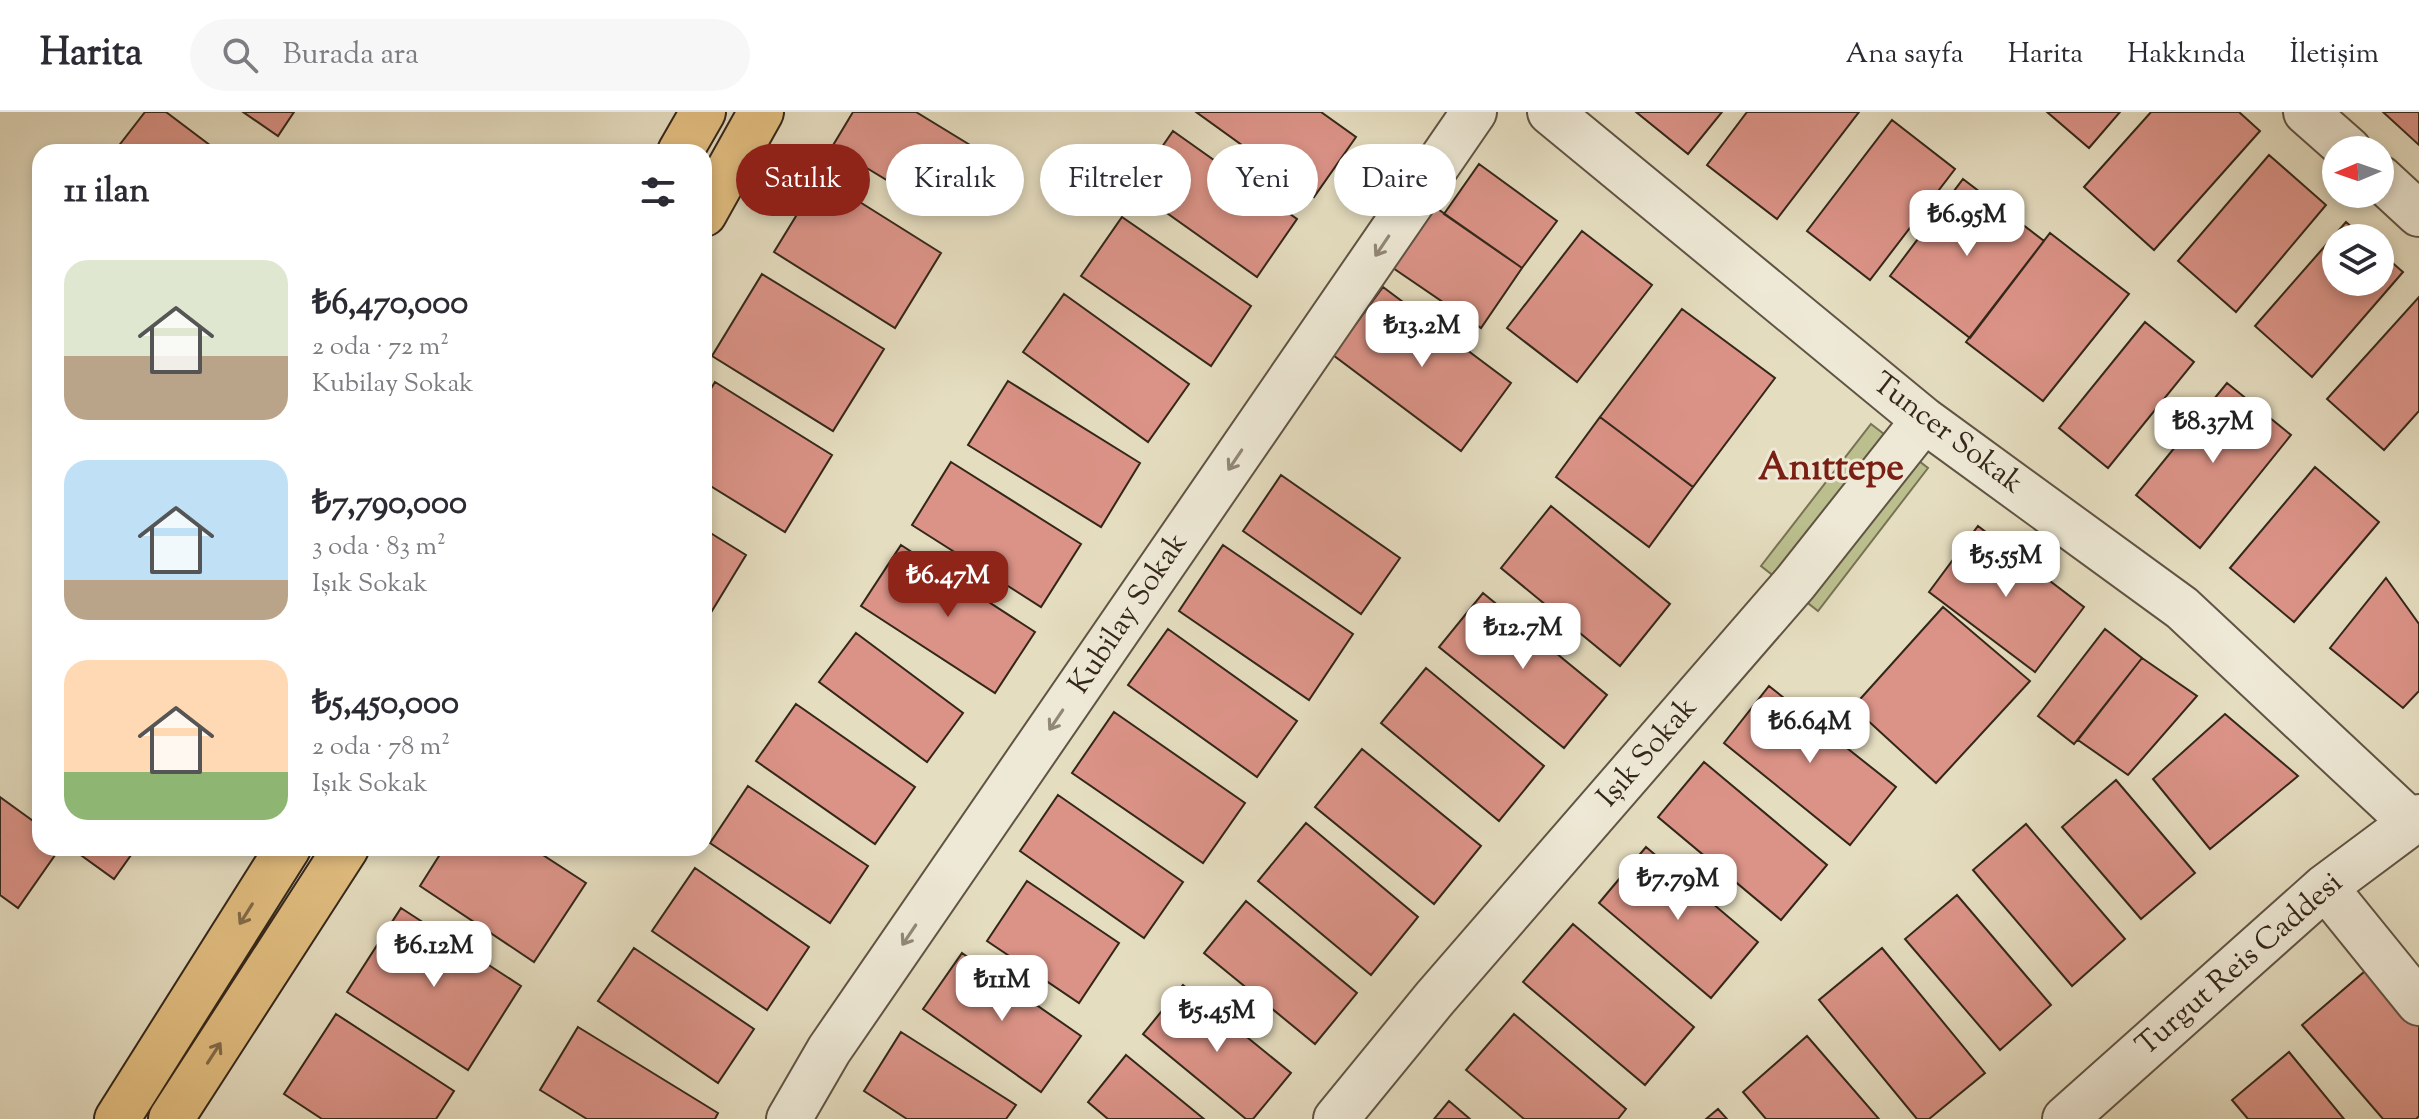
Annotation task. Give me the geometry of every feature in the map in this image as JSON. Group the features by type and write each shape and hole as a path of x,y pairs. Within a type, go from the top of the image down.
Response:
{"main road":[{"path":"685,144 703,112"},
{"path":"712,200 761,112"},
{"path":"117,1119 283,856"},
{"path":"171,1119 341,856"}],"street":[{"name":"Kubilay Sokak","path":"789,1119 829,1050 1474,112"},
{"name":"Tuncer Sokak","path":"1550,112 1924,420 2182,608 2415,820"},
{"path":"2306,112 2333,136"},
{"path":"2394,191 2419,214"},
{"name":"Işık Sokak","path":"1336,1119 1435,998 1795,583 1924,420"},
{"name":"Turgut Reis Caddesi","path":"2065,1119 2325,887 2415,820"},
{"path":"2325,887 2419,1003"}],"green space":[{"path":"1871,424 1928,468 1818,611 1761,566"}],"building":[{"path":"145,112 166,112 208,144 120,144"},
{"path":"243,112 294,112 278,136"},
{"path":"853,112 916,112 968,144 886,144 886,180 870,170 870,144 834,144"},
{"path":"1196,112 1321,112 1356,137 1351,144 1334,144 1334,168 1318,191 1318,144 1240,144"},
{"path":"1636,112 1722,112 1688,154"},
{"path":"1747,112 1859,112 1777,219 1707,165"},
{"path":"2047,112 2120,112 2089,148"},
{"path":"2151,112 2239,112 2260,131 2154,250 2084,187"},
{"path":"2383,112 2419,112 2419,145"},
{"path":"1892,120 1955,169 1870,280 1807,231"},
{"path":"1173,131 1207,155 1207,216 1293,216 1297,219 1257,277 1171,216 1191,216 1191,144 1164,144"},
{"path":"2269,155 2322,201 2323,208 2236,312 2178,261"},
{"path":"1479,164 1557,221 1522,268 1447,216 1456,216 1456,197"},
{"path":"1963,179 2044,241 1970,338 1890,276"},
{"path":"870,208 941,253 895,328 774,252 796,216 870,216"},
{"path":"1429,216 1448,216 1522,268 1481,328 1393,268"},
{"path":"1122,217 1251,306 1211,366 1081,276"},
{"path":"1582,231 1652,285 1577,382 1507,328"},
{"path":"2050,233 2129,294 2043,401 1966,342"},
{"path":"2322,249 2322,296 2382,296 2312,377 2255,326"},
{"path":"2394,264 2403,272 2394,282"},
{"path":"762,274 884,349 833,431 712,356"},
{"path":"1383,287 1511,383 1461,451 1333,355"},
{"path":"1064,294 1189,384 1148,442 1023,352"},
{"path":"2419,297 2419,411 2384,450 2327,399"},
{"path":"1682,309 1775,378 1693,487 1600,417"},
{"path":"2145,322 2194,362 2108,468 2059,428"},
{"path":"1008,381 1140,463 1101,527 968,445"},
{"path":"715,382 832,455 785,532 712,487 712,387"},
{"path":"2227,383 2291,435 2200,548 2136,495"},
{"path":"1600,417 1693,487 1649,547 1556,477"},
{"path":"951,462 1081,544 1041,607 912,525"},
{"path":"2315,467 2379,522 2294,622 2230,568"},
{"path":"1281,475 1400,558 1361,614 1243,531"},
{"path":"1551,506 1670,604 1620,666 1501,568"},
{"path":"1978,526 2084,607 2035,672 1929,592"},
{"path":"712,534 746,555 712,611"},
{"path":"901,545 1035,632 995,693 861,606"},
{"path":"1223,545 1353,634 1309,700 1179,611"},
{"path":"2386,578 2419,624 2419,691 2403,708 2330,648"},
{"path":"1483,593 1607,695 1564,748 1439,647"},
{"path":"1943,607 2030,681 1936,783 1853,707"},
{"path":"1168,629 1297,721 1257,777 1128,685"},
{"path":"2105,629 2142,658 2074,744 2038,716"},
{"path":"856,633 963,713 927,762 819,682"},
{"path":"2142,658 2197,696 2128,775 2078,740"},
{"path":"1426,668 1544,766 1499,821 1381,723"},
{"path":"1769,686 1896,787 1850,845 1724,743"},
{"path":"796,704 915,787 875,844 756,761"},
{"path":"1114,712 1245,803 1203,863 1072,773"},
{"path":"2225,714 2298,776 2210,849 2153,779"},
{"path":"1362,749 1481,846 1434,904 1315,807"},
{"path":"1704,762 1827,865 1781,920 1658,817"},
{"path":"2116,780 2195,873 2141,919 2062,827"},
{"path":"748,786 868,866 830,923 712,844"},
{"path":"1058,795 1183,882 1144,938 1020,851"},
{"path":"0,797 32,820 32,856 54,856 18,908 0,895"},
{"path":"1306,823 1418,917 1371,975 1258,881"},
{"path":"2026,824 2125,939 2072,986 1973,870"},
{"path":"1646,847 1758,942 1711,998 1599,903"},
{"path":"82,856 130,856 114,879"},
{"path":"439,856 544,856 586,883 534,962 420,886"},
{"path":"695,868 809,947 767,1010 652,931"},
{"path":"1027,881 1119,943 1079,1003 987,941"},
{"path":"1957,895 2051,1005 2000,1050 1905,939"},
{"path":"1246,901 1357,993 1315,1044 1204,953"},
{"path":"401,908 521,986 468,1070 347,992"},
{"path":"1573,924 1694,1027 1645,1085 1523,982"},
{"path":"634,948 754,1029 718,1083 598,1001"},
{"path":"1882,948 1985,1073 1929,1119 1917,1119 1819,1000"},
{"path":"962,953 1081,1036 1041,1092 923,1009"},
{"path":"2371,966 2419,1022 2419,1116 2416,1119 2383,1119 2302,1025"},
{"path":"1183,985 1291,1073 1253,1119 1246,1119 1143,1034"},
{"path":"336,1014 454,1091 436,1119 322,1119 284,1094"},
{"path":"1514,1014 1626,1109 1618,1119 1524,1119 1466,1070"},
{"path":"578,1027 718,1113 715,1119 587,1119 540,1090"},
{"path":"901,1032 1016,1105 1006,1119 907,1119 864,1091"},
{"path":"1807,1036 1879,1119 1766,1119 1743,1092"},
{"path":"2289,1052 2344,1119 2248,1119 2232,1100"},
{"path":"1126,1055 1204,1119 1108,1119 1088,1102"},
{"path":"1449,1101 1470,1119 1434,1119"},
{"path":"1718,1109 1727,1119 1706,1119"}],"district":[{"name":"Anıttepe","path":"1831,470"}]}
